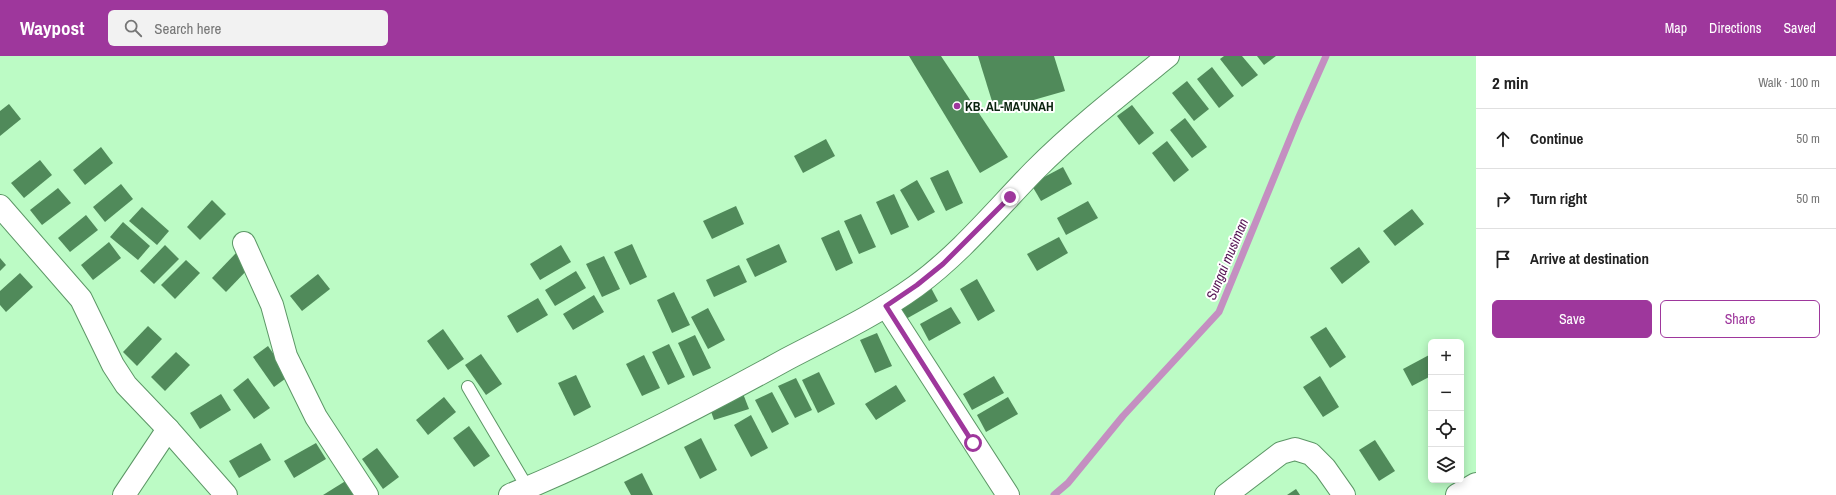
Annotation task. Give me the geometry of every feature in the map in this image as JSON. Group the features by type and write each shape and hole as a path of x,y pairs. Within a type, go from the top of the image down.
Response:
{"street":[{"path":"518,491 630,440 739,386 886,306 917,285 943,264 1066,141 1092,117 1168,56"},
{"path":"0,206 81,299 113,365 126,384 226,495"},
{"path":"244,243 272,305 286,356 316,417 367,495"},
{"path":"886,306 1008,495"},
{"path":"124,495 168,429"},
{"path":"1226,495 1281,453 1295,449 1311,454 1324,468 1344,495"},
{"path":"1457,495 1476,484"}],"lane":[{"path":"468,387 518,491"}],"building":[{"name":"KB. AL-MA'UNAH","path":"909,56 941,56 1008,157 980,173"},
{"name":"KB. AL-MA'UNAH","path":"978,56 1054,56 1065,91 995,111"},
{"path":"1224,56 1242,56 1258,75 1242,87 1220,59"},
{"path":"1257,56 1276,56 1264,65"},
{"path":"1212,67 1234,96 1219,108 1197,79"},
{"path":"1187,81 1209,109 1194,121 1172,93"},
{"path":"9,104 21,119 0,136 0,111"},
{"path":"1132,105 1154,133 1139,145 1117,116"},
{"path":"1185,118 1207,147 1192,158 1170,130"},
{"path":"826,139 835,156 803,173 794,156"},
{"path":"1167,141 1189,170 1174,182 1152,153"},
{"path":"101,147 113,163 85,185 73,170"},
{"path":"40,160 52,175 24,198 11,183"},
{"path":"1063,167 1072,184 1041,201 1031,184"},
{"path":"948,170 963,203 946,211 930,178"},
{"path":"917,180 935,212 918,221 900,190"},
{"path":"121,184 133,199 105,222 93,207"},
{"path":"58,188 71,203 42,225 30,210"},
{"path":"894,194 909,227 891,235 876,202"},
{"path":"212,200 226,214 200,240 187,227"},
{"path":"1088,201 1098,218 1066,235 1057,218"},
{"path":"736,206 744,224 712,239 703,221"},
{"path":"142,207 169,231 157,245 129,221"},
{"path":"1412,209 1424,224 1395,246 1383,231"},
{"path":"861,214 876,247 859,254 844,221"},
{"path":"86,215 98,230 70,252 58,238"},
{"path":"123,222 150,246 138,260 110,237"},
{"path":"839,230 853,263 836,271 821,238"},
{"path":"1059,237 1068,253 1037,271 1027,254"},
{"path":"109,242 121,258 93,280 81,265"},
{"path":"632,244 647,277 630,285 614,252"},
{"path":"779,244 787,262 755,277 746,259"},
{"path":"165,245 179,259 154,284 140,271"},
{"path":"561,245 571,262 540,280 530,264"},
{"path":"1359,247 1370,262 1342,284 1330,268"},
{"path":"236,253 251,266 226,292 212,278"},
{"path":"604,256 620,289 602,297 586,264"},
{"path":"0,258 6,265 0,271"},
{"path":"186,260 200,273 175,299 161,285"},
{"path":"739,265 747,282 714,297 706,280"},
{"path":"576,271 586,288 555,306 545,290"},
{"path":"20,273 33,287 6,312 0,305 0,291"},
{"path":"318,274 330,289 302,311 290,296"},
{"path":"977,279 995,311 978,321 960,289"},
{"path":"929,284 938,301 906,319 897,302"},
{"path":"674,292 690,325 672,333 657,300"},
{"path":"594,295 604,312 573,330 563,314"},
{"path":"538,298 548,315 517,333 507,316"},
{"path":"951,307 961,323 929,341 920,324"},
{"path":"708,308 725,340 708,349 691,317"},
{"path":"148,326 162,339 137,366 123,352"},
{"path":"1326,327 1346,357 1330,368 1310,337"},
{"path":"443,329 464,359 448,370 427,341"},
{"path":"877,333 892,366 875,373 860,340"},
{"path":"695,335 711,368 693,376 678,343"},
{"path":"669,344 685,377 668,385 652,352"},
{"path":"268,346 289,376 274,387 253,357"},
{"path":"176,352 190,365 165,391 151,377"},
{"path":"481,354 502,384 486,395 465,365"},
{"path":"644,355 660,388 642,396 626,364"},
{"path":"1428,356 1428,378 1412,386 1403,369"},
{"path":"819,372 835,404 818,413 802,380"},
{"path":"576,375 591,407 574,416 558,383"},
{"path":"994,376 1004,393 972,410 963,394"},
{"path":"1320,376 1339,407 1323,417 1303,387"},
{"path":"248,378 270,408 254,419 233,390"},
{"path":"796,378 812,410 795,418 778,386"},
{"path":"896,385 906,401 876,420 865,404"},
{"path":"742,391 749,409 714,420 708,403"},
{"path":"772,392 789,424 772,433 755,400"},
{"path":"221,394 231,410 200,429 190,413"},
{"path":"444,397 456,412 428,435 416,420"},
{"path":"1008,397 1018,414 986,432 977,415"},
{"path":"751,415 768,448 751,457 734,425"},
{"path":"469,426 490,456 474,467 453,438"},
{"path":"701,438 717,470 700,479 684,447"},
{"path":"1375,440 1395,471 1379,481 1359,450"},
{"path":"261,443 271,460 239,478 229,461"},
{"path":"316,443 326,459 294,478 284,461"},
{"path":"377,448 399,477 383,489 362,459"},
{"path":"642,473 653,495 631,495 624,482"},
{"path":"352,477 361,495 323,495"},
{"path":"1296,489 1300,495 1287,495"}],"waterway":[{"name":"Sungai musiman","path":"1054,495 1068,483 1123,416 1219,312 1298,119 1326,56"}],"place":[{"name":"KB. AL-MA'UNAH","path":"957,106"}],"route":[{"path":"973,443 886,306 917,285 943,264 1010,197"}]}
